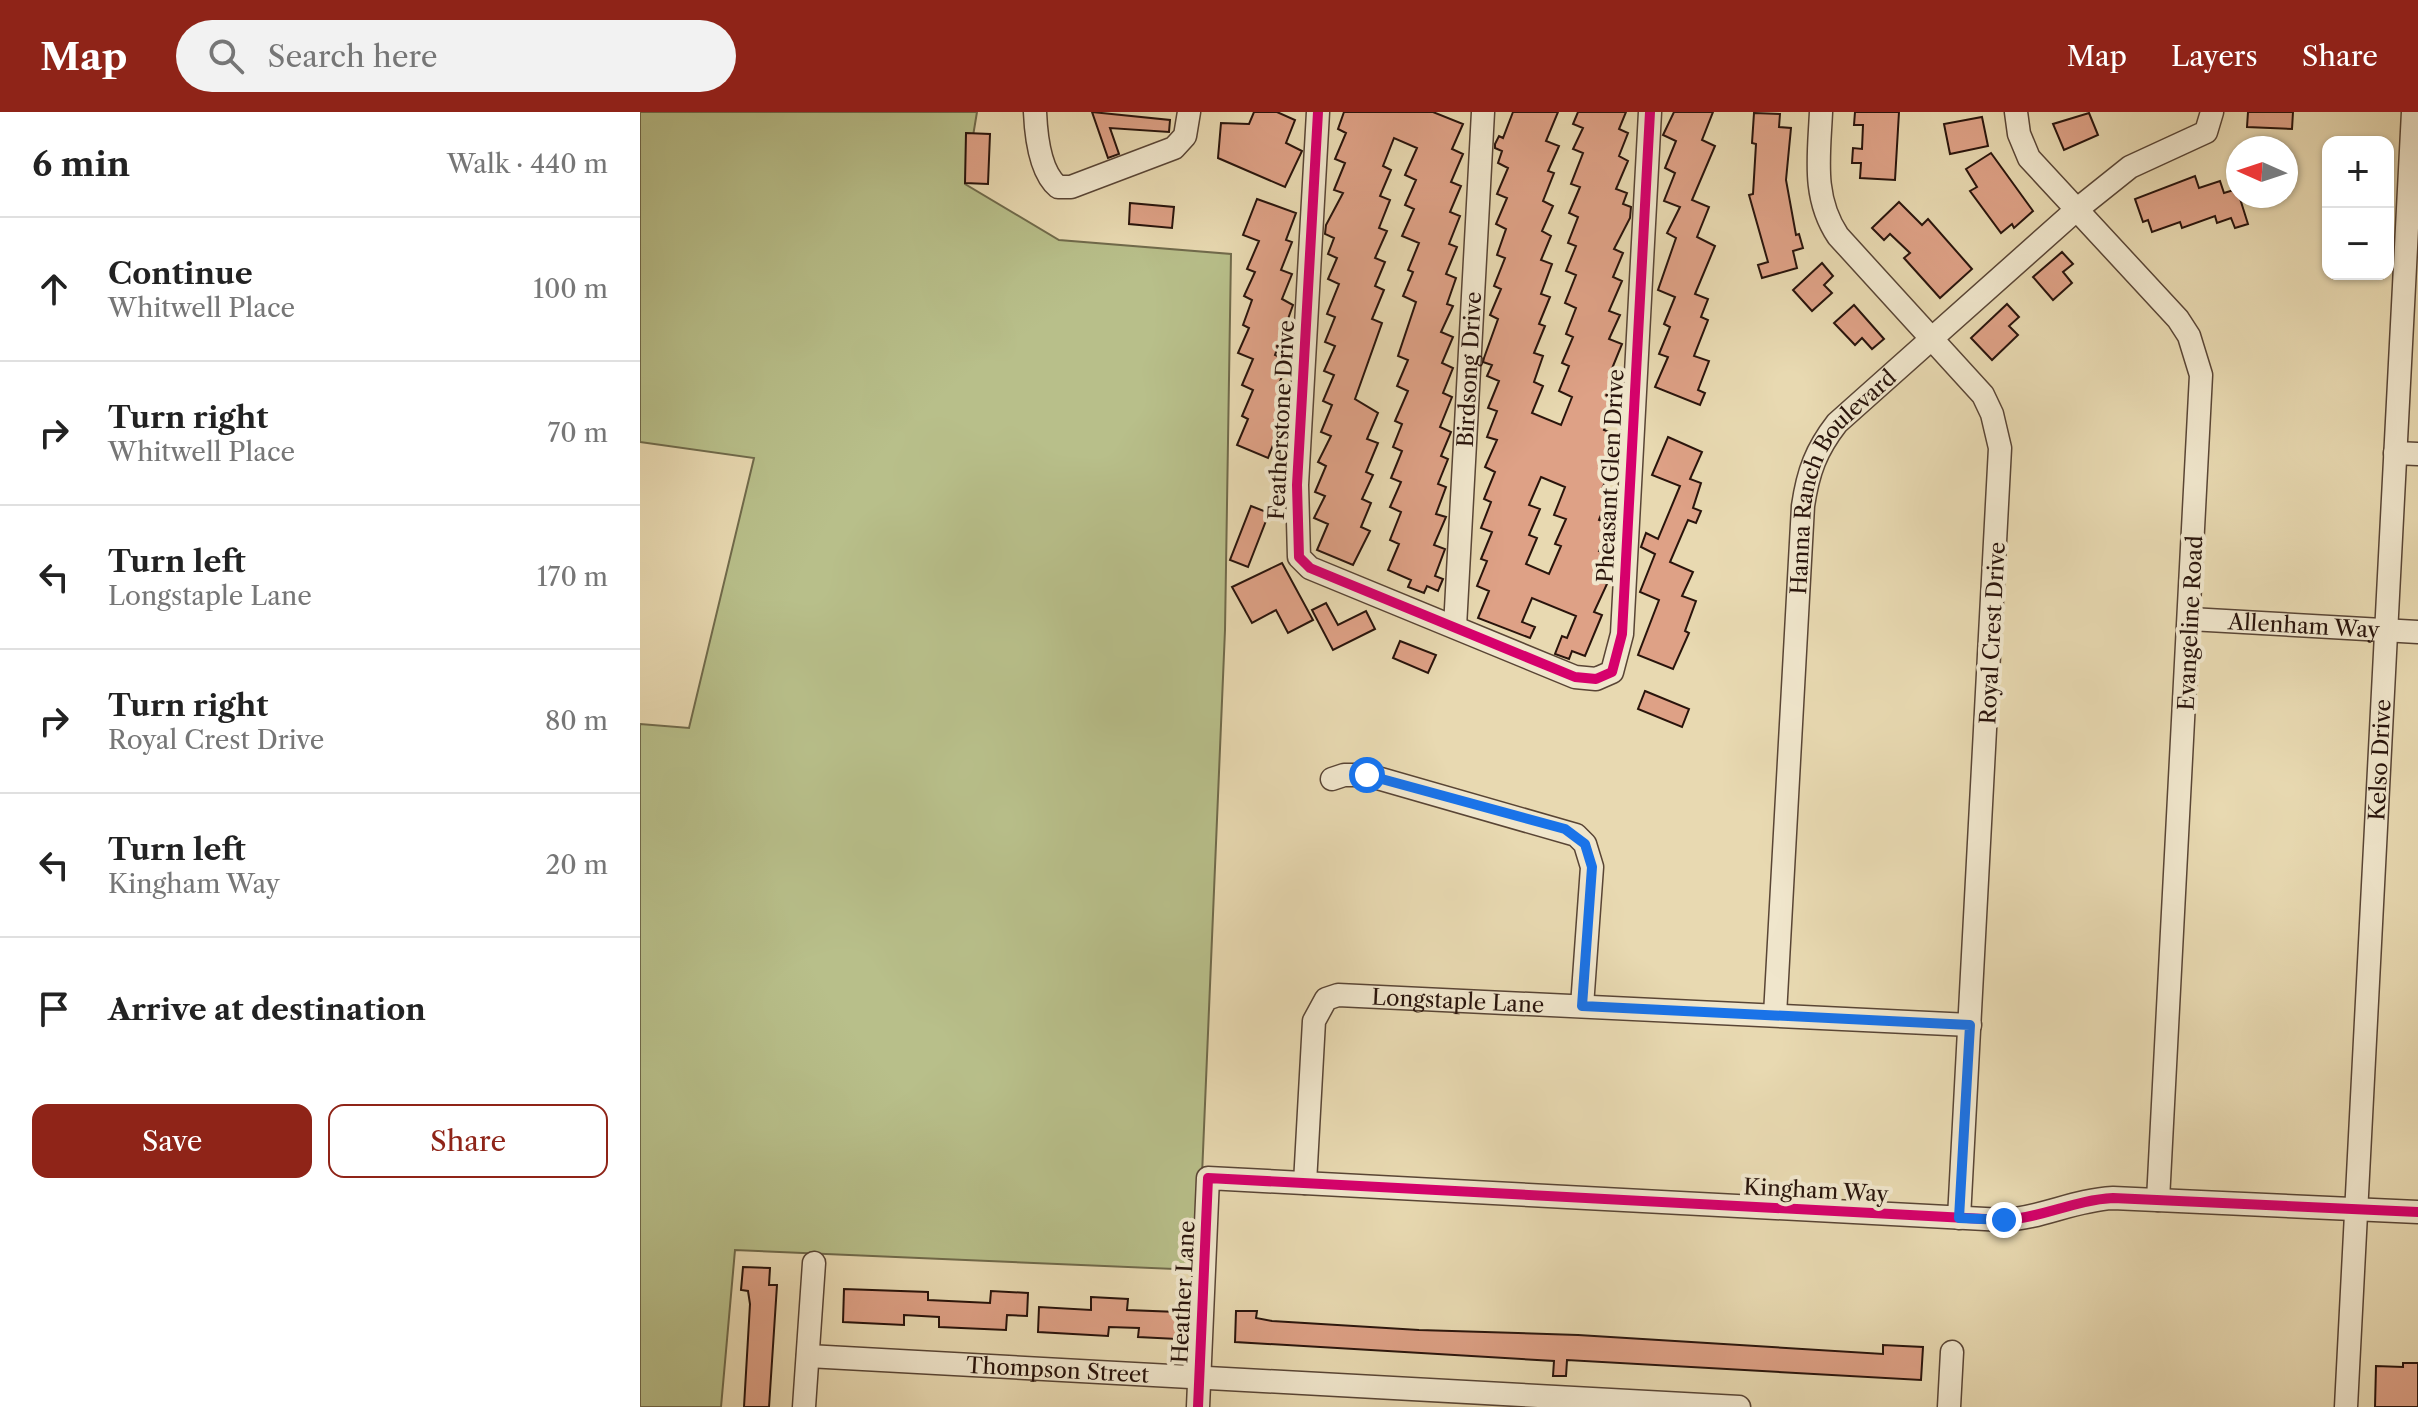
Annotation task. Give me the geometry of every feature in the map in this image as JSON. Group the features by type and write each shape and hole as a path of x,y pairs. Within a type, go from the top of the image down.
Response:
{"street":[{"path":"1035,122 1050,180 1058,187 1071,187 1174,148 1185,136 1189,112"},
{"name":"Featherstone Drive","path":"1318,112 1297,485 1299,557 1310,568 1455,627"},
{"name":"Birdsong Drive","path":"1455,627 1483,112"},
{"name":"Pheasant Glen Drive","path":"1455,627 1575,677 1596,679 1612,672 1618,660 1650,112"},
{"name":"Royal Crest Drive","path":"1821,112 1818,175 1825,216 1983,395 1992,414 2000,448 1959,1218"},
{"name":"Evangeline Road","path":"2016,112 2019,134 2029,158 2178,319 2197,354 2202,400 2158,1200"},
{"name":"Hanna Ranch Boulevard","path":"1775,1015 1808,472 1819,445 1837,423 2075,211 2130,167 2206,132 2212,112"},
{"name":"Kelso Drive","path":"2346,1407 2395,453 2411,273 2413,112"},
{"path":"2395,453 2418,454"},
{"name":"Allenham Way","path":"2190,619 2418,632"},
{"path":"1332,779 1344,775 1367,775 1576,835 1585,844 1592,867 1582,1006"},
{"name":"Longstaple Lane","path":"1305,1183 1314,1021 1326,999 1351,994 1970,1025"},
{"name":"Kingham Way","path":"1208,1178 1959,1218 2023,1219 2090,1199 2418,1212"},
{"name":"Heather Lane","path":"1198,1407 1208,1178"},
{"path":"804,1407 814,1263"},
{"path":"1949,1407 1952,1352"},
{"name":"Thompson Street","path":"808,1356 1199,1377 1409,1398 1739,1407"}],"green space":[{"path":"640,112 977,112 965,184 1059,240 1231,254 1225,630 1198,1270 735,1250 721,1407 640,1407 640,724 689,728 754,458 640,442"}],"building":[{"path":"1092,112 1170,120 1169,132 1110,128 1119,154 1108,158"},
{"path":"1254,112 1277,112 1295,120 1286,143 1302,151 1285,187 1218,158 1221,123 1249,124"},
{"path":"1344,112 1433,112 1463,124 1452,149 1463,154 1451,182 1461,186 1450,212 1460,216 1449,244 1457,247 1446,274 1456,278 1447,304 1453,306 1441,332 1453,337 1442,363 1453,368 1443,393 1452,397 1440,427 1451,432 1441,456 1448,459 1438,484 1446,487 1436,514 1446,517 1434,545 1445,549 1435,576 1443,579 1438,591 1427,586 1424,593 1408,587 1411,580 1388,570 1399,544 1390,540 1401,512 1390,507 1401,482 1391,478 1402,451 1393,447 1402,424 1395,421 1408,391 1397,386 1408,360 1398,356 1416,302 1403,296 1413,272 1408,270 1419,243 1402,236 1414,209 1405,205 1416,180 1405,175 1417,148 1394,138 1383,166 1391,170 1380,196 1390,200 1379,228 1387,231 1375,258 1385,262 1375,286 1384,290 1372,319 1382,323 1355,399 1378,413 1367,439 1378,443 1366,472 1373,475 1362,499 1371,503 1361,527 1370,531 1353,565 1317,550 1328,524 1314,518 1325,496 1315,492 1326,466 1318,462 1331,436 1321,432 1332,405 1323,401 1334,375 1324,371 1335,346 1325,342 1335,317 1327,314 1339,284 1328,279 1337,258 1328,254 1334,238 1325,234 1326,225 1343,193 1334,190 1345,163 1335,159 1346,133 1338,129"},
{"path":"1513,112 1558,112 1546,141 1559,146 1548,171 1554,173 1543,201 1553,206 1542,231 1551,236 1541,260 1552,264 1541,294 1550,297 1539,324 1545,326 1534,353 1543,356 1534,382 1543,386 1532,413 1561,425 1572,397 1559,391 1569,366 1562,363 1573,337 1566,334 1576,308 1565,303 1576,275 1566,271 1576,246 1568,243 1578,217 1569,213 1580,187 1571,184 1583,153 1573,149 1583,128 1573,124 1578,112 1626,112 1619,129 1628,133 1619,156 1628,161 1616,189 1627,193 1623,204 1631,207 1630,218 1614,249 1623,253 1613,277 1622,281 1609,311 1620,315 1609,339 1622,344 1611,371 1618,374 1608,399 1615,402 1604,430 1617,435 1606,462 1613,465 1602,489 1610,492 1599,520 1610,524 1599,551 1610,556 1599,580 1607,584 1594,612 1602,615 1585,656 1572,651 1569,659 1555,654 1562,636 1567,638 1576,616 1532,598 1522,622 1535,627 1530,638 1478,618 1489,591 1477,586 1487,561 1481,559 1492,532 1481,528 1491,502 1484,499 1495,472 1485,467 1497,440 1487,437 1497,411 1488,408 1499,381 1487,376 1492,365 1483,362 1498,319 1490,315 1501,289 1494,286 1505,258 1497,255 1506,229 1496,224 1507,198 1497,194 1508,168 1498,163 1502,151 1495,148 1499,136 1503,138","holes":["1541,477 1565,487 1554,515 1566,519 1555,544 1561,546 1549,574 1526,564 1537,538 1529,535 1540,509 1529,505"]},
{"path":"1674,112 1713,112 1702,140 1715,146 1692,200 1709,207 1697,237 1715,246 1695,294 1708,299 1701,317 1708,320 1694,356 1709,361 1698,390 1705,393 1700,405 1655,387 1668,357 1659,354 1670,327 1664,324 1675,297 1658,290 1676,238 1667,233 1680,207 1664,201 1675,173 1665,168 1676,141 1663,135"},
{"path":"1855,112 1899,112 1895,180 1860,178 1861,163 1852,163 1853,148 1862,149 1863,125 1854,125"},
{"path":"2248,112 2293,112 2292,129 2247,127"},
{"path":"1754,113 1780,114 1779,127 1791,128 1786,180 1796,235 1799,234 1803,248 1793,251 1797,268 1762,278 1758,265 1768,262 1749,195 1753,194"},
{"path":"2089,113 2098,135 2064,150 2053,124"},
{"path":"1982,117 1988,146 1950,154 1944,124"},
{"path":"966,133 990,134 988,184 965,183"},
{"path":"1991,153 2033,211 2014,228 2012,224 2001,233 1970,191 1977,187 1966,169"},
{"path":"2195,176 2199,188 2220,181 2226,192 2226,208 2243,208 2248,224 2235,228 2231,218 2217,223 2215,216 2182,228 2180,222 2152,232 2148,220 2143,222 2135,199"},
{"path":"1257,199 1296,213 1286,240 1292,242 1281,270 1292,274 1282,299 1293,305 1275,355 1289,361 1277,388 1287,392 1275,419 1282,422 1268,458 1237,445 1248,419 1242,416 1253,390 1242,385 1253,359 1238,353 1249,328 1243,325 1252,300 1244,296 1255,272 1247,269 1259,241 1243,235"},
{"path":"1899,202 1922,225 1928,219 1972,269 1940,298 1904,258 1910,253 1890,234 1884,240 1872,228"},
{"path":"1130,203 1174,207 1172,228 1129,224"},
{"path":"2062,252 2073,264 2063,272 2072,283 2053,300 2033,277"},
{"path":"1822,263 1833,276 1824,285 1832,293 1812,311 1793,290"},
{"path":"2007,304 2019,317 2009,326 2018,335 1992,360 1971,338"},
{"path":"1854,305 1884,339 1872,349 1862,338 1855,345 1834,323"},
{"path":"1668,437 1702,452 1690,479 1701,483 1693,508 1701,511 1696,523 1688,520 1670,562 1693,572 1682,596 1696,601 1685,631 1689,633 1673,669 1638,655 1659,600 1640,592 1655,554 1641,547 1646,533 1658,539 1680,486 1652,475"},
{"path":"1251,506 1269,513 1248,567 1230,560"},
{"path":"1282,563 1313,620 1288,633 1276,610 1252,623 1232,587"},
{"path":"1326,603 1338,625 1366,611 1375,629 1333,650 1312,610"},
{"path":"1400,641 1436,655 1428,673 1393,658"},
{"path":"1645,691 1689,709 1682,727 1638,709"},
{"path":"743,1267 770,1268 769,1285 777,1285 769,1407 744,1407 750,1304 748,1291 741,1290"},
{"path":"844,1289 928,1292 928,1300 990,1303 991,1291 1028,1293 1027,1316 1007,1315 1006,1330 939,1327 939,1317 904,1315 904,1325 843,1322"},
{"path":"1091,1297 1128,1299 1127,1310 1178,1312 1177,1339 1138,1337 1139,1328 1109,1327 1108,1336 1038,1332 1039,1307 1091,1310"},
{"path":"1236,1311 1257,1311 1256,1318 1272,1321 1419,1330 1578,1335 1883,1354 1883,1345 1923,1347 1921,1380 1567,1360 1566,1376 1553,1376 1554,1361 1235,1342"},
{"path":"2403,1363 2418,1363 2418,1407 2375,1407 2376,1366 2403,1367"}],"cycle path":[{"path":"1318,112 1297,485 1299,557 1310,568 1575,677 1596,679 1612,672 1622,634 1650,112"},
{"path":"1198,1407 1208,1178 2004,1220 2113,1198 2418,1212"}],"route":[{"path":"1367,775 1565,829 1585,844 1592,867 1582,1006 1970,1025 1959,1218 2004,1220"}]}
